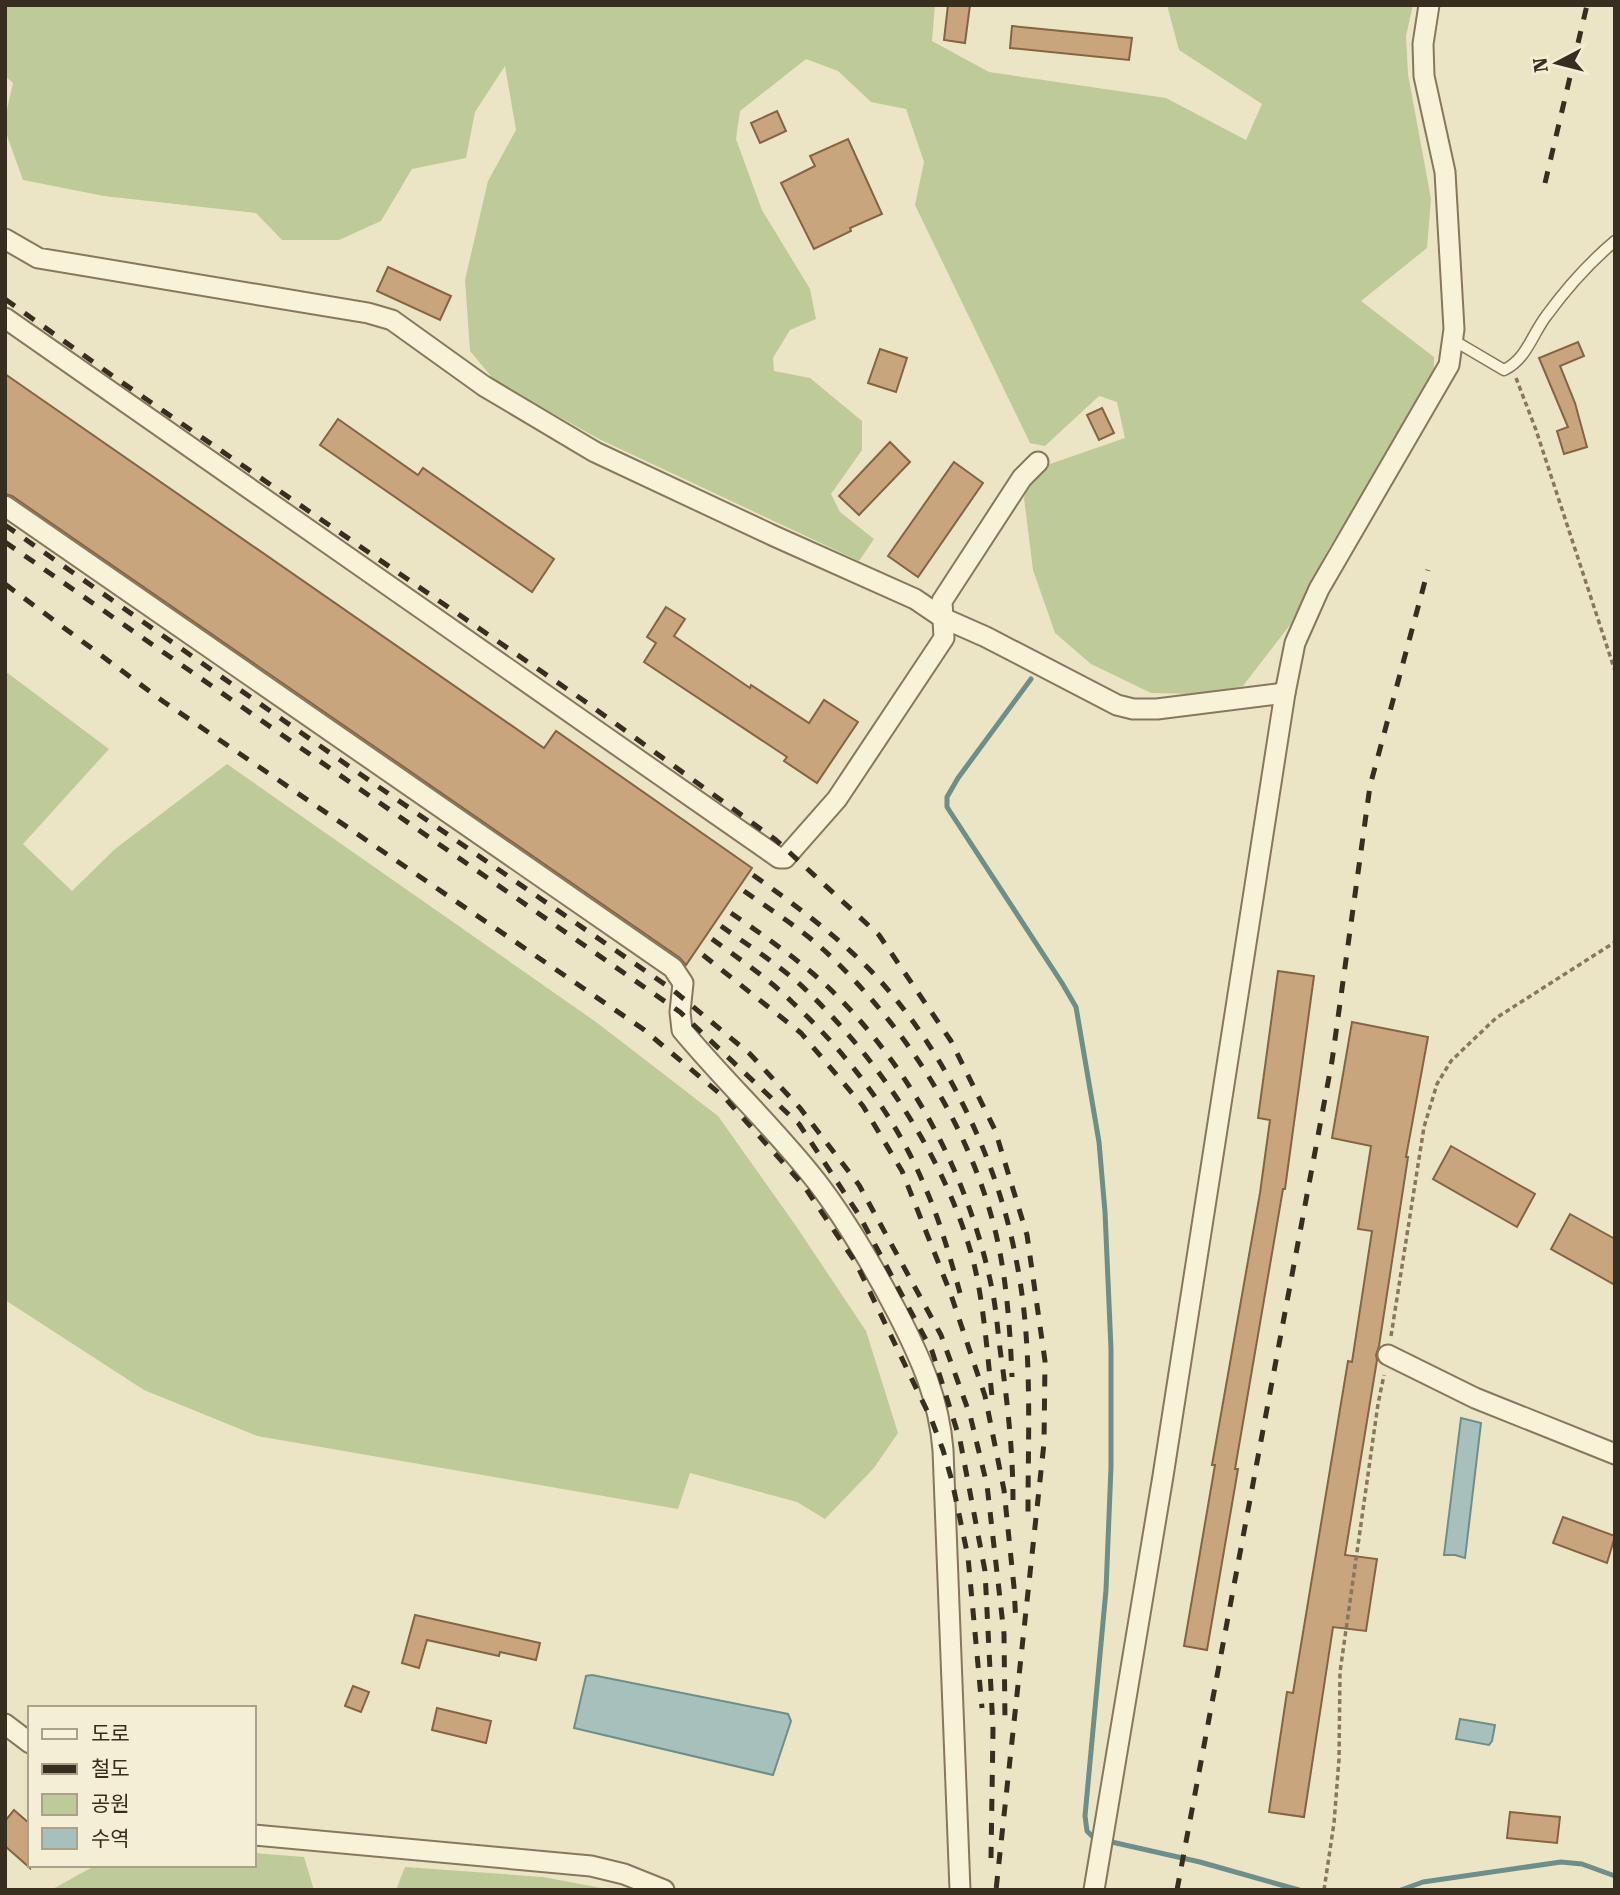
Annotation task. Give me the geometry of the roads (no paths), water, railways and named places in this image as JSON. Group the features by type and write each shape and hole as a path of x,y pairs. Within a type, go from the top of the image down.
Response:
{"street":[{"path":"1094,1890 1163,1476 1295,643 1309,610 1449,365 1453,339 1445,172 1424,76 1423,44 1429,5"},
{"path":"5,239 37,258 369,313 392,320 484,386 595,452 915,599 943,618 986,637 1117,705 1133,709 1157,709 1285,693"},
{"path":"5,318 779,858 785,858 837,799 944,638 942,601 1022,478 1038,462"},
{"path":"5,506 673,968 683,983 681,1030 817,1182 866,1252 933,1389 943,1450 960,1890"},
{"path":"1388,1355 1475,1398 1615,1454"},
{"path":"5,1724 28,1741"},
{"path":"256,1835 591,1866 624,1874 664,1890"}],"lane":[{"path":"1453,339 1503,370 1516,364 1546,316 1600,254 1615,241"}],"water":[{"path":"1461,1418 1481,1423 1465,1558 1444,1555"},
{"path":"586,1676 788,1714 791,1721 773,1775 574,1728"},
{"path":"1460,1719 1495,1725 1489,1745 1456,1739"}],"waterway":[{"path":"1031,679 958,778 947,797 947,807 1076,1007 1099,1142 1111,1349 1111,1467 1106,1590 1085,1816 1087,1831 1094,1838 1200,1862 1299,1890"},
{"path":"1401,1890 1423,1882 1561,1862 1582,1864 1615,1876"}],"railway":[{"path":"1545,183 1587,5"},
{"path":"5,299 583,700 776,840 879,935 951,1041 995,1130 1027,1235 1045,1361 1044,1443 996,1890"},
{"path":"5,525 673,990 750,1054 800,1108 859,1185 941,1335 970,1415 987,1485 1004,1634 1005,1721"},
{"path":"5,542 680,1012 799,1124 859,1215 932,1351 960,1440 985,1571 993,1729 991,1858"},
{"path":"1177,1890 1332,1061 1370,786 1428,570"},
{"path":"5,584 164,702 643,1029 725,1098 804,1186 856,1263 932,1421 943,1450 968,1557 982,1708"},
{"path":"753,875 844,945 898,1002 944,1069 981,1143 1007,1220 1021,1290 1027,1354 1028,1513"},
{"path":"744,891 816,943 855,981 908,1045 952,1117 985,1194 996,1234 1003,1269 1012,1377"},
{"path":"731,913 805,967 858,1018 910,1088 952,1165 982,1247 994,1298 1008,1414 1013,1500"},
{"path":"721,926 786,973 834,1018 885,1081 929,1151 947,1188 974,1264 983,1313 992,1396"},
{"path":"712,939 783,993 851,1064 885,1111 925,1187 960,1293"},
{"path":"703,955 801,1033 863,1106 902,1171 950,1292 985,1396 1004,1490 1016,1624"}]}
